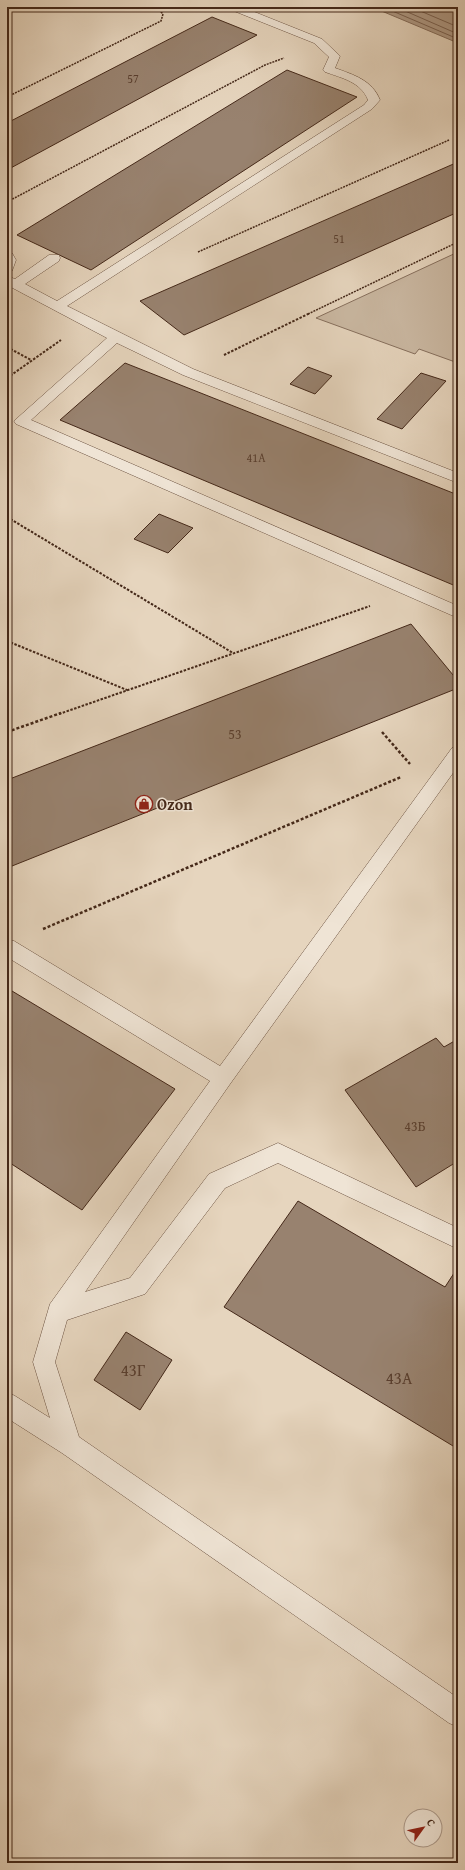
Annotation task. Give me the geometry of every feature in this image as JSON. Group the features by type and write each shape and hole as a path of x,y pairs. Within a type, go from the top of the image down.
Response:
{"lane":[{"path":"58,306 368,107 374,100 372,92 360,81 328,70 335,56 318,40 233,7"},
{"path":"7,256 10,260 7,268"},
{"path":"12,282 54,258"},
{"path":"12,282 116,337 188,372 458,478"},
{"path":"116,337 21,421 458,612"},
{"path":"70,1445 44,1362 58,1312 458,753"},
{"path":"7,947 224,1078"},
{"path":"58,1312 137,1286 217,1181 278,1152 458,1239"},
{"path":"7,1404 70,1445 458,1714"}],"path":[{"path":"7,97 161,21 163,14 156,7"},
{"path":"7,202 265,65 286,57 328,70"},
{"path":"198,252 449,140"},
{"path":"188,372 458,242"},
{"path":"7,347 31,360 7,378"},
{"path":"7,517 234,653"},
{"path":"7,732 412,592"},
{"path":"7,640 127,690"},
{"path":"382,732 416,770 436,784"},
{"path":"36,932 416,770"}],"shaded area":[{"path":"458,252 458,363 419,349 415,354 316,318"}],"water":[{"path":"372,7 458,7 458,43"}],"building":[{"path":"212,17 257,35 7,170 7,123"},
{"path":"287,70 357,97 91,270 17,235"},
{"path":"458,162 458,212 184,335 140,301"},
{"path":"125,363 458,495 458,587 60,420"},
{"path":"308,367 332,376 315,394 290,384"},
{"path":"421,373 446,381 402,429 377,419"},
{"path":"159,514 193,528 168,553 134,539"},
{"path":"411,624 458,681 458,688 7,868 7,780"},
{"path":"7,988 175,1089 82,1210 7,1161"},
{"path":"436,1038 444,1047 458,1039 458,1161 416,1187 345,1090"},
{"path":"298,1201 445,1287 458,1267 458,1449 224,1307"},
{"path":"126,1332 172,1360 140,1410 94,1380"}],"place":[{"name":"Ozon","path":"144,804"}]}
